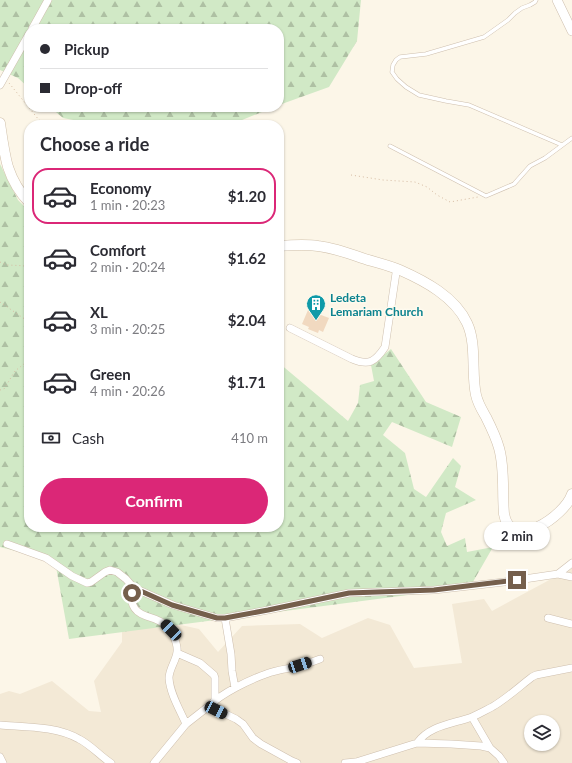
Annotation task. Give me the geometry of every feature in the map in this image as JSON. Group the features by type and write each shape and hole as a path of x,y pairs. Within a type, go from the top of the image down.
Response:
{"main road":[{"path":"0,123 8,167 24,195"},
{"path":"284,246 306,245 339,250 398,269 435,288 451,302 467,324 472,341 475,394 478,404 491,427 499,447 502,462 504,508 508,525 522,532 534,529 547,522 563,509 572,494"}],"street":[{"path":"35,24 48,0"},
{"path":"557,0 572,31"},
{"path":"0,85 24,43"},
{"path":"290,328 361,363 368,362 379,356 384,347 398,269"},
{"path":"7,544 46,558 72,576 87,583 110,570 117,572 134,588 172,605 217,618 225,618 268,610 349,593 434,590 558,574 572,577"},
{"path":"558,574 572,563"},
{"path":"134,588 131,601 134,609 145,616 165,624 174,636 177,652 169,678 173,697 186,724"},
{"path":"225,618 235,688"},
{"path":"548,618 572,624"},
{"path":"177,652 200,662 214,675 215,700"},
{"path":"154,763 186,724 215,700 235,688 264,674 276,670 296,667 320,659"},
{"path":"417,743 422,736 433,730 472,717 493,706 536,675 572,668"},
{"path":"209,706 236,719 243,724 253,738 261,744 297,763"},
{"path":"472,717 490,748 504,763"},
{"path":"0,725 46,729 66,733 80,740 111,763"},
{"path":"345,763 356,762 417,743 481,746 490,748"},
{"path":"0,757 3,763"}],"lane":[{"path":"536,0 530,5 522,8 484,37 426,54 400,57 393,65 392,72 406,87 419,94 469,105 562,145"},
{"path":"390,146 486,196 514,184 530,166 545,158 572,138"}],"path":[{"path":"5,78 24,101"},
{"path":"33,112 39,120"},
{"path":"351,175 383,180 415,182 427,187 437,195 450,202 486,196"},
{"path":"0,262 7,265 24,266"},
{"path":"0,302 24,319"},
{"path":"0,390 4,389 15,371 24,364"}],"shaded area":[{"path":"572,565 572,763 0,763 0,694 9,691 20,694 52,681 89,711 101,712 94,681 122,642 122,612 199,629 218,652 242,626 300,624 322,638 368,618 390,625 414,668 462,663 452,604 484,599 492,611 553,578"}],"green space":[{"path":"0,0 361,0 357,41 329,87 284,103 284,24 24,24 24,83 18,78 0,70"},
{"path":"56,112 262,112 242,120 73,120 63,118"},
{"path":"0,164 18,200 24,206 24,532 284,532 284,367 348,421 358,403 360,385 374,381 371,365 391,349 426,402 461,417 452,447 392,422 383,435 405,453 414,489 426,497 453,458 461,466 455,487 476,500 446,513 441,532 447,546 465,538 467,552 493,547 470,587 69,639 55,561 0,547"}],"building":[{"name":"Ledeta Lemariam Church","path":"308,310 329,318 323,332 319,330 318,333 308,329 309,327 302,324"}],"place":[{"name":"Ledeta Lemariam Church","path":"316,321"}],"route":[{"path":"132,593 134,588 172,605 210,617 225,618 349,593 434,590 517,580"}]}
